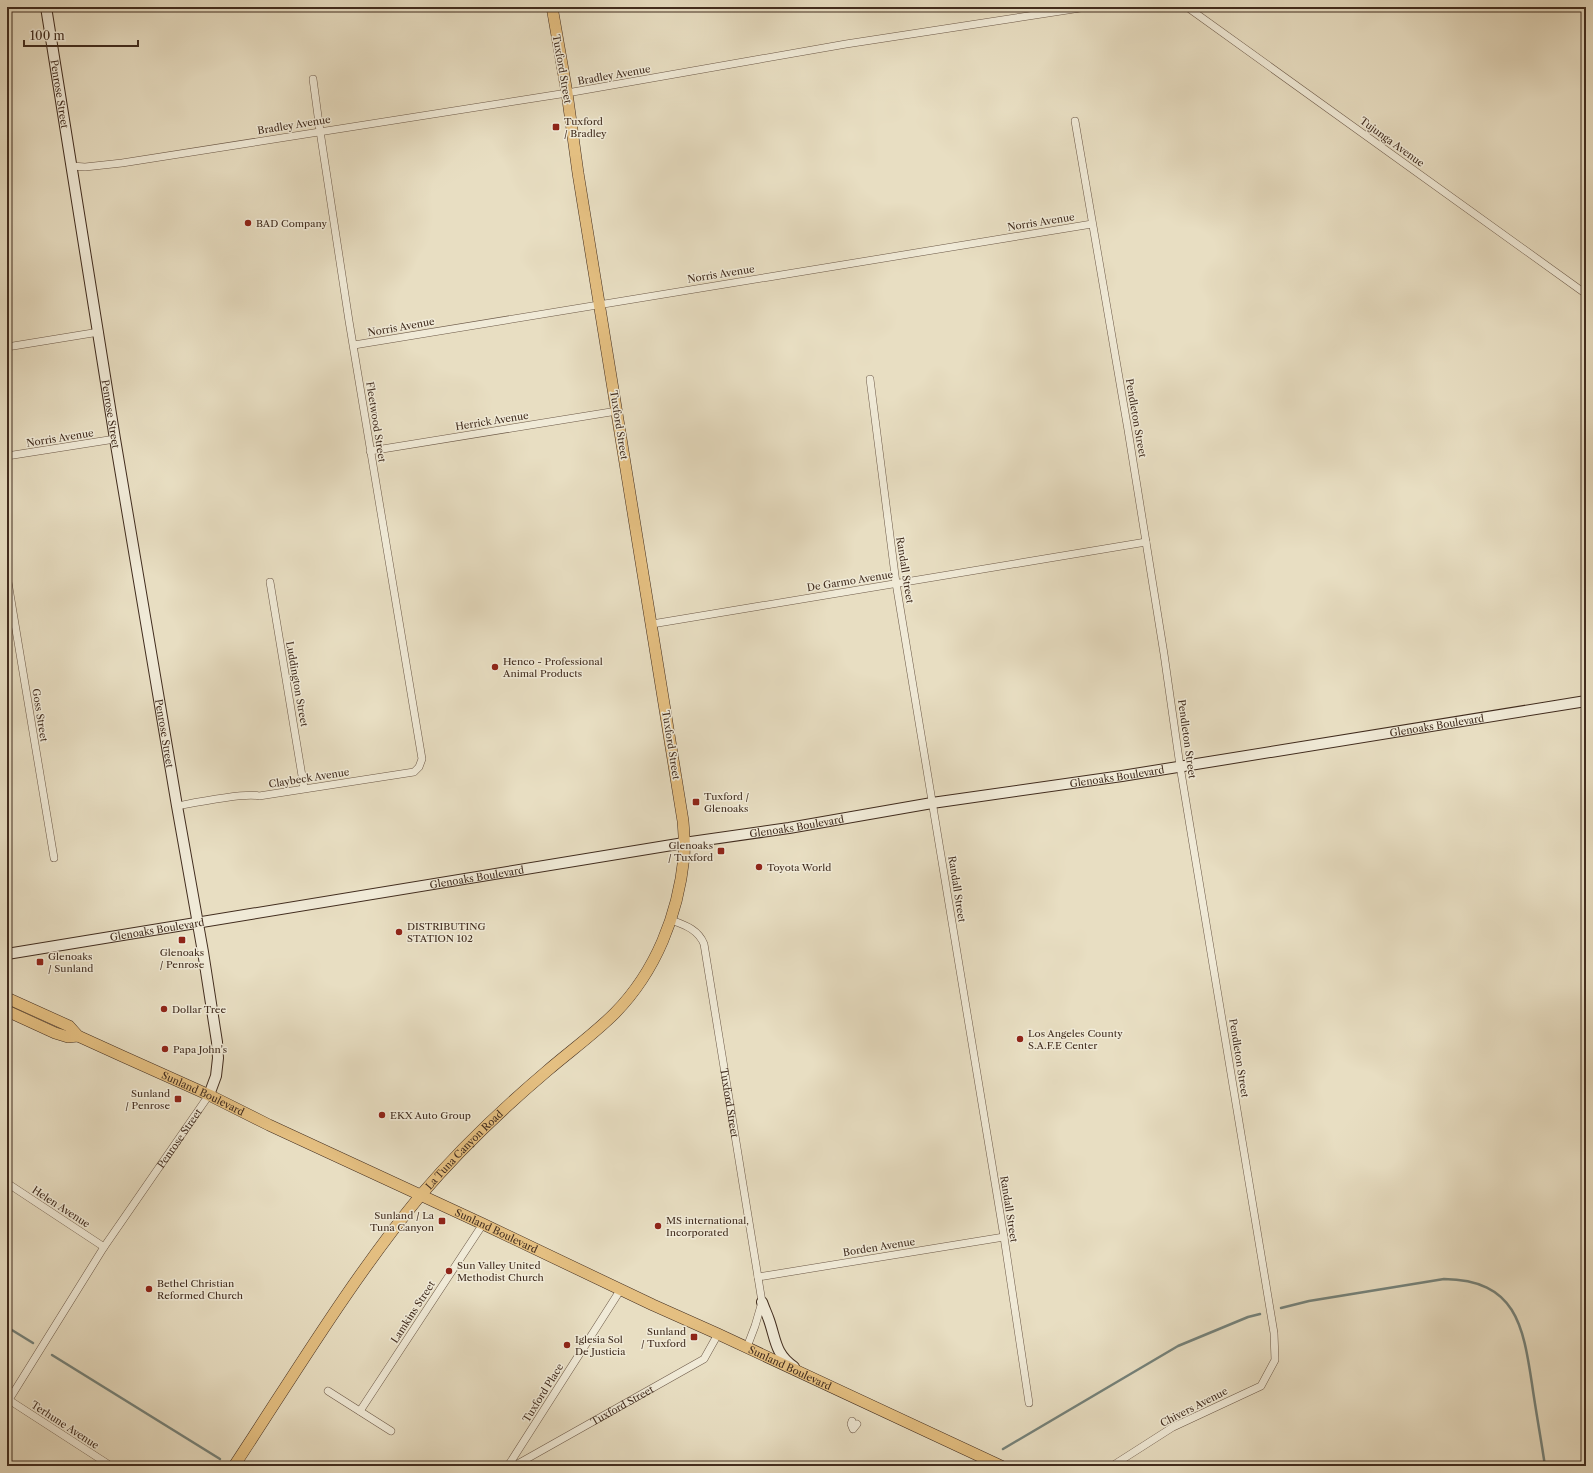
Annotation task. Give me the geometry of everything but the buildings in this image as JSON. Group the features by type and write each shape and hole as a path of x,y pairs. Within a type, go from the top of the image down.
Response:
{"main road":[{"name":"Penrose Street","path":"46,7 115,439 217,1042 218,1058 216,1076 209,1095"},
{"name":"Tuxford Street","path":"552,7 652,624 683,821 684,843"},
{"name":"Glenoaks Boulevard","path":"7,954 684,843 789,828 932,802 1114,777 1586,701"},
{"name":"La Tuna Canyon Road","path":"234,1466 372,1257 421,1195 481,1129 604,1023 625,1002 638,986 654,959 671,920 678,894 684,856 684,843"},
{"name":"Sunland Boulevard","path":"7,998 69,1026 78,1036 209,1095 269,1125 1000,1466"},
{"name":"Sunland Boulevard","path":"7,1011 55,1033 68,1037 78,1036"},
{"name":"Tuxford Street","path":"762,1302 777,1349 786,1361 811,1378"}],"street":[{"name":"Bradley Avenue","path":"72,166 85,167 122,163 567,93 846,44 1087,7"},
{"name":"Tujunga Avenue","path":"1187,7 1586,294"},
{"name":"Fleetwood Street","path":"313,79 370,451 422,759 419,767"},
{"name":"Pendleton Street","path":"1075,121 1146,542 1180,766 1274,1333 1275,1360"},
{"name":"Norris Avenue","path":"354,345 1092,224"},
{"path":"7,347 99,332"},
{"name":"Randall Street","path":"870,378 896,583 1004,1237 1029,1403"},
{"name":"Herrick Avenue","path":"370,451 617,411"},
{"name":"Norris Avenue","path":"7,456 115,439"},
{"name":"De Garmo Avenue","path":"652,624 1146,542"},
{"name":"Goss Street","path":"7,576 54,858"},
{"name":"Luddington Street","path":"270,582 304,788"},
{"name":"Claybeck Avenue","path":"177,806 254,794 259,796 414,772 419,767"},
{"name":"Tuxford Street","path":"671,920 692,929 700,936 704,944 762,1302 747,1347"},
{"name":"Penrose Street","path":"8,1401 104,1247 209,1095"},
{"name":"Helen Avenue","path":"7,1183 104,1247"},
{"name":"Lamkins Street","path":"360,1411 483,1224"},
{"name":"Borden Avenue","path":"758,1277 1004,1237"},
{"name":"Tuxford Place","path":"508,1466 621,1290"},
{"name":"Tuxford Street","path":"514,1466 704,1359 718,1334"},
{"name":"Chivers Avenue","path":"1112,1466 1173,1427 1261,1386 1275,1360"},
{"path":"328,1391 391,1431"},
{"name":"Terhune Avenue","path":"8,1401 111,1466"}],"waterway":[{"path":"1281,1308 1309,1301 1444,1279 1468,1281 1487,1288 1501,1297 1512,1310 1525,1343 1545,1466"},
{"path":"1003,1449 1178,1346 1248,1317 1260,1314"},
{"path":"7,1327 33,1343"},
{"path":"52,1355 220,1459"}],"place":[{"name":"Tuxford / Bradley","path":"556,127"},
{"name":"BAD Company","path":"248,223"},
{"name":"Henco - Professional Animal Products","path":"495,667"},
{"name":"Tuxford / Glenoaks","path":"696,802"},
{"name":"Glenoaks / Tuxford","path":"721,851"},
{"name":"Toyota World","path":"759,867"},
{"name":"DISTRIBUTING STATION 102","path":"399,932"},
{"name":"Glenoaks / Penrose","path":"182,940"},
{"name":"Glenoaks / Sunland","path":"40,962"},
{"name":"Dollar Tree","path":"164,1009"},
{"name":"Los Angeles County S.A.F.E Center","path":"1020,1039"},
{"name":"Papa John's","path":"165,1049"},
{"name":"Sunland / Penrose","path":"178,1099"},
{"name":"EKX Auto Group","path":"382,1115"},
{"name":"Sunland / La Tuna Canyon","path":"442,1221"},
{"name":"MS international, Incorporated","path":"658,1226"},
{"name":"Sun Valley United Methodist Church","path":"449,1271"},
{"name":"Bethel Christian Reformed Church","path":"149,1289"},
{"name":"Sunland / Tuxford","path":"694,1337"},
{"name":"Iglesia Sol De Justicia","path":"567,1345"}]}
